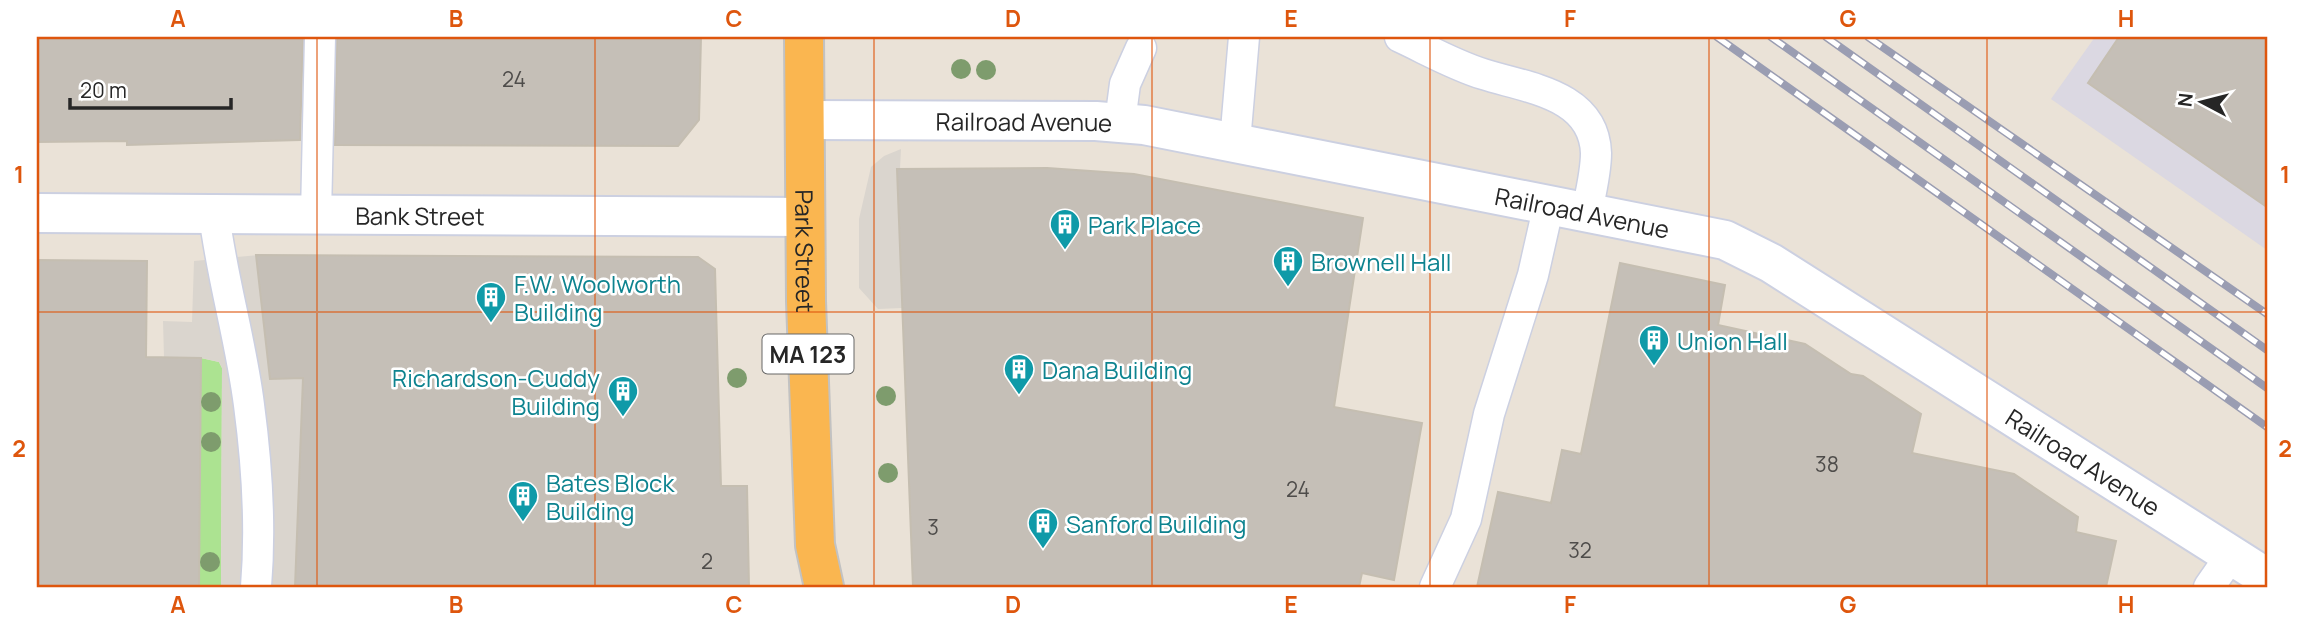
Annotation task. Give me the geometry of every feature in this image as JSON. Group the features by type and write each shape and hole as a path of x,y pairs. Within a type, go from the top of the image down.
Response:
{"highway":[{"name":"Park Street","path":"804,37 805,217 815,545 824,587"}],"street":[{"name":"Railroad Avenue","path":"805,120 1120,122 1700,233 1748,249 2267,578"},
{"name":"Bank Street","path":"37,213 805,217"}],"lane":[{"path":"316,215 320,37"},
{"path":"1235,142 1244,37"},
{"path":"1409,40 1467,69 1562,98 1581,114 1594,139 1595,153 1587,211"},
{"path":"1120,122 1125,84 1141,48"},
{"path":"1435,587 1466,519 1489,414 1533,275 1549,204"},
{"path":"214,214 223,282 249,402 256,476 256,587"},
{"path":"2209,587 2232,554"}],"shaded area":[{"path":"2095,37 2267,37 2267,250 2051,99"},
{"path":"901,149 900,169 897,173 902,308 878,309 859,288 859,219 871,167 884,156"},
{"path":"258,255 270,378 304,377 295,587 221,587 222,368 219,362 201,358 164,357 163,321 192,322 194,261"}],"green space":[{"path":"201,358 219,362 222,368 221,587 199,587"}],"building":[{"path":"37,37 303,37 300,140 127,145 127,141 37,142"},
{"path":"337,37 701,37 699,120 678,146 335,145"},
{"path":"2119,37 2267,37 2267,207 2088,83"},
{"path":"1047,168 1134,174 1363,218 1334,407 1422,423 1394,580 1362,573 1359,587 913,587 897,169"},
{"path":"256,255 698,257 715,269 721,486 747,486 749,587 295,587 303,378 270,379"},
{"path":"37,260 147,261 146,357 201,358 199,587 37,587"},
{"path":"1620,263 1725,285 1718,325 1805,344 1851,374 1863,376 1921,414 1912,453 2014,474 2078,517 2076,532 2116,541 2106,587 1477,587 1498,492 1551,503 1562,450 1581,454"}],"railway":[{"path":"1717,37 2267,427"},
{"path":"1771,37 2267,388"},
{"path":"1826,37 2267,350"},
{"path":"1868,37 2267,314"}],"place":[{"name":"Park Place","path":"1065,251"},
{"name":"Brownell Hall","path":"1288,288"},
{"name":"F.W. Woolworth Building","path":"491,324"},
{"name":"Union Hall","path":"1654,367"},
{"name":"Dana Building","path":"1019,396"},
{"name":"Richardson-Cuddy Building","path":"623,418"},
{"name":"Bates Block Building","path":"523,523"},
{"name":"Sanford Building","path":"1043,550"}]}
